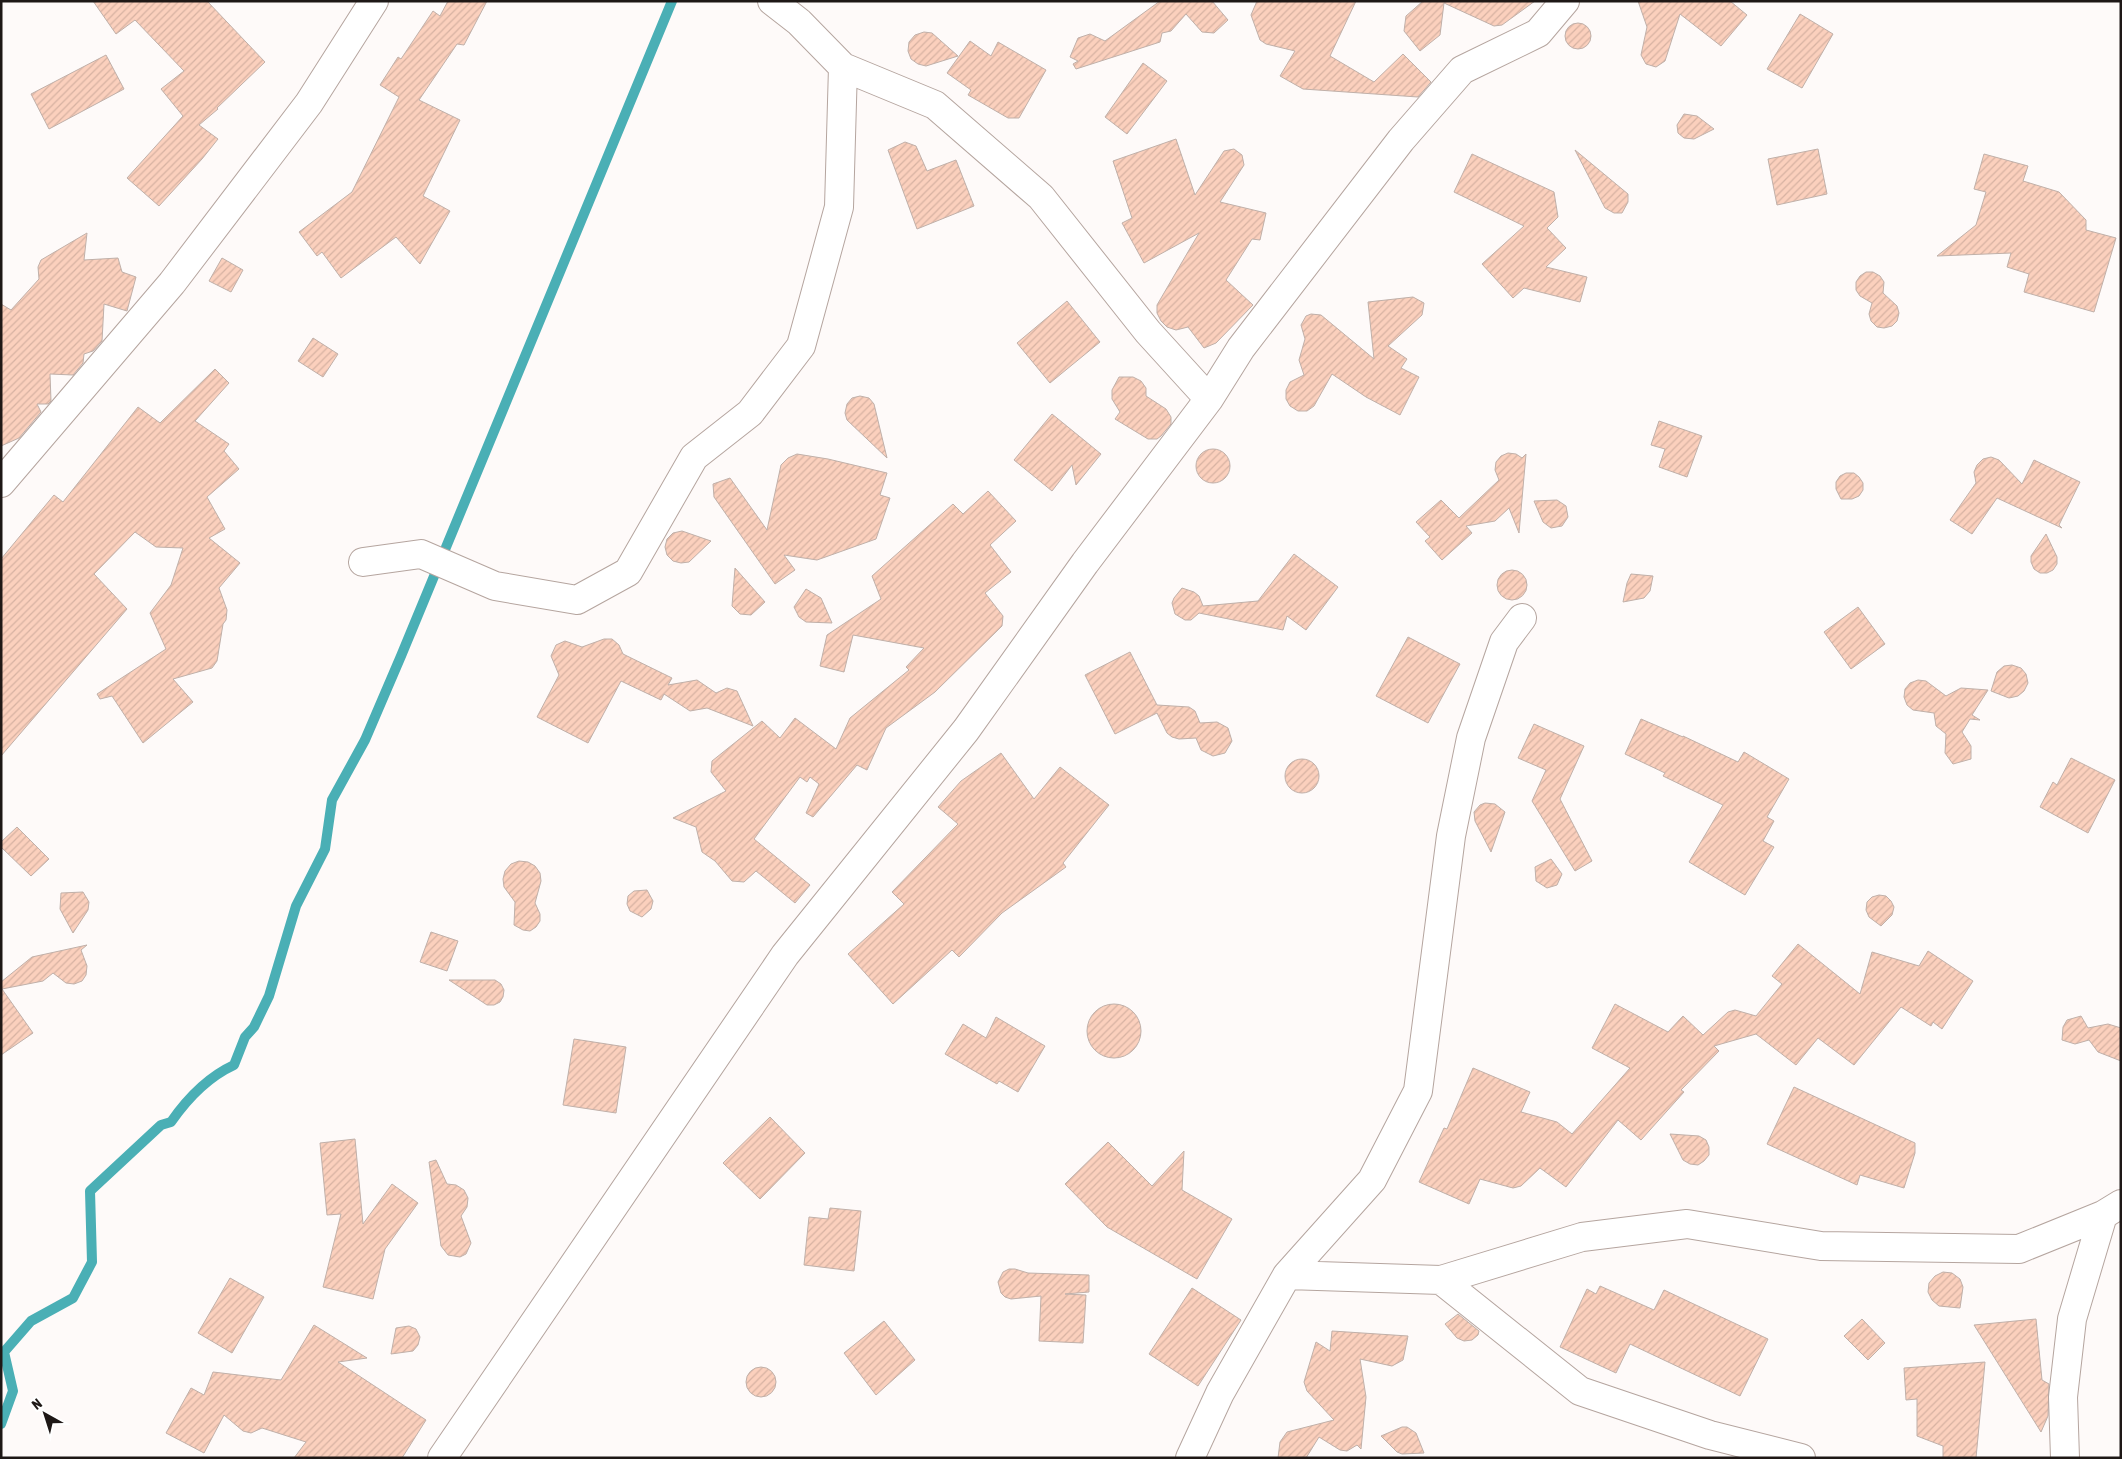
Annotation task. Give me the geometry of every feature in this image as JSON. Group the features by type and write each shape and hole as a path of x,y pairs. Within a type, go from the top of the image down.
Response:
{"street":[{"path":"1,483 178,275 309,103 374,1"},
{"path":"772,1 800,22 843,67 935,105 1041,197 1148,332 1209,399"},
{"path":"442,1458 785,956 966,730 1085,563 1209,399 1241,348 1395,147 1462,70 1538,32 1565,1"},
{"path":"363,562 421,554 495,586 577,600 628,572 694,457 750,413 801,346 839,207 843,67"},
{"path":"1190,1458 1220,1393 1287,1275 1372,1180 1418,1090 1450,836 1470,738 1504,642 1522,618"},
{"path":"1287,1275 1441,1280 1582,1237 1686,1224 1821,1246 2018,1250 2112,1210"},
{"path":"2065,1458 2063,1397 2072,1319 2112,1210"},
{"path":"1441,1280 1580,1391 1710,1435 1801,1458"}],"building":[{"path":"93,1 207,1 265,62 218,109 199,125 218,139 159,206 127,178 183,116 161,89 184,71 135,20 116,34"},
{"path":"448,1 487,1 464,45 457,44 419,100 460,120 423,196 450,211 420,264 396,237 341,278 322,252 317,256 299,232 352,192 399,97 380,85 398,57 401,59 433,11 440,16"},
{"path":"1160,1 1212,1 1228,20 1214,33 1202,32 1186,14 1171,31 1162,33 1160,42 1076,69 1073,64 1078,61 1070,57 1078,38 1090,34 1105,41"},
{"path":"1257,1 1356,1 1330,56 1374,82 1403,54 1431,82 1418,97 1303,89 1280,76 1295,51 1266,44 1260,40 1251,15"},
{"path":"1423,1 1535,1 1502,25 1494,26 1444,3 1440,35 1420,51 1404,31 1406,16"},
{"path":"1638,1 1730,1 1747,15 1721,46 1680,14 1665,61 1656,67 1646,64 1641,55 1647,27"},
{"path":"1800,14 1833,34 1802,88 1767,69"},
{"path":"1578,23 1587,27 1591,36 1587,45 1578,49 1569,45 1565,36 1569,27"},
{"path":"924,32 932,33 958,56 926,66 918,64 911,59 908,51 909,42 915,35"},
{"path":"970,41 991,56 998,42 1046,70 1019,118 1008,118 968,95 971,90 947,73"},
{"path":"106,55 124,89 49,129 31,94"},
{"path":"1143,63 1167,81 1127,134 1105,117"},
{"path":"1684,114 1697,116 1714,129 1694,139 1684,138 1678,133 1677,125"},
{"path":"1176,139 1195,195 1224,151 1234,149 1242,155 1244,165 1220,202 1266,213 1260,240 1252,239 1226,280 1253,305 1216,343 1204,348 1188,327 1176,330 1167,327 1157,313 1157,305 1199,233 1144,263 1122,223 1132,218 1113,161"},
{"path":"905,142 916,146 927,171 956,160 974,206 917,229 888,150"},
{"path":"1818,149 1827,194 1777,205 1768,159"},
{"path":"1575,150 1628,194 1628,202 1622,213 1614,213 1605,208"},
{"path":"1472,154 1554,192 1558,217 1547,228 1566,248 1546,267 1587,277 1580,302 1524,288 1513,298 1482,264 1524,226 1454,192"},
{"path":"1984,154 2028,166 2023,181 2059,192 2086,220 2086,230 2116,238 2094,312 2024,292 2029,274 2007,267 2011,253 1937,256 1976,225 1986,192 1974,189"},
{"path":"87,233 84,260 118,258 122,272 136,277 127,311 104,304 102,341 93,351 84,354 83,363 73,375 50,374 51,401 48,404 37,404 41,412 19,438 1,446 1,304 11,310 39,279 38,267 41,260"},
{"path":"222,258 243,270 231,292 209,281"},
{"path":"1866,272 1873,272 1880,276 1884,282 1883,293 1897,306 1899,313 1897,321 1892,326 1877,327 1871,321 1869,314 1872,303 1860,296 1856,290 1856,282"},
{"path":"1413,297 1424,303 1422,315 1388,346 1407,359 1401,368 1419,377 1400,415 1366,397 1332,374 1314,406 1307,411 1298,411 1290,406 1286,399 1286,390 1290,382 1304,375 1299,360 1305,339 1301,325 1306,316 1311,314 1321,315 1374,359 1368,302"},
{"path":"1067,301 1100,342 1050,383 1017,343"},
{"path":"313,338 338,354 323,377 298,361"},
{"path":"215,369 229,383 195,421 229,444 224,451 239,469 207,497 225,529 209,538 240,563 219,588 227,610 217,661 212,668 173,679 193,702 143,743 112,696 100,699 97,694 166,649 150,613 171,585 183,548 156,547 135,532 94,574 127,609 1,756 1,559 54,495 63,502 138,407 160,423"},
{"path":"1119,377 1133,377 1141,381 1146,388 1146,396 1166,409 1171,417 1171,424 1157,439 1148,439 1115,419 1120,412 1112,399 1112,390"},
{"path":"860,396 869,398 874,404 887,458 847,420 845,413 847,404 852,398"},
{"path":"1052,414 1101,454 1076,485 1072,465 1052,491 1014,460"},
{"path":"1659,421 1702,436 1687,477 1659,467 1665,449 1651,445"},
{"path":"1213,449 1225,454 1230,466 1225,478 1213,483 1201,478 1196,466 1201,454"},
{"path":"1508,453 1516,454 1522,458 1526,454 1519,533 1509,508 1495,521 1466,526 1472,533 1442,560 1425,541 1430,537 1416,522 1441,500 1459,518 1499,480 1495,470 1496,462 1501,456"},
{"path":"797,454 828,459 887,473 880,495 890,498 876,539 817,560 784,555 795,570 775,584 714,497 713,484 730,478 767,530 781,465 788,458"},
{"path":"1991,457 1999,460 2022,484 2034,460 2080,482 2059,525 2062,528 1997,498 1972,534 1950,520 1976,483 1974,472 1977,465 1983,459"},
{"path":"1846,473 1854,473 1863,483 1863,490 1859,496 1852,499 1841,499 1836,489 1836,482 1840,476"},
{"path":"988,491 1016,521 990,545 1011,572 985,593 1003,616 1002,626 935,692 886,728 867,770 857,765 813,817 806,813 819,784 810,777 807,782 800,777 754,839 810,885 795,903 756,871 744,882 732,881 715,861 702,852 696,827 673,818 726,791 711,772 712,761 762,721 780,738 795,718 836,749 850,718 909,670 906,667 924,648 853,635 844,672 820,666 827,635 881,599 872,576 953,504 963,514"},
{"path":"1557,500 1566,506 1568,517 1562,526 1551,528 1543,522 1534,501"},
{"path":"682,531 711,541 689,562 681,563 673,561 667,555 665,547 667,539 673,533"},
{"path":"2046,534 2057,557 2057,564 2053,570 2047,573 2040,573 2034,569 2031,556"},
{"path":"1294,554 1338,587 1306,630 1287,616 1283,630 1199,613 1191,620 1185,620 1175,614 1172,603 1182,588 1199,596 1203,606 1258,601"},
{"path":"735,568 765,602 751,615 740,614 732,606"},
{"path":"1512,570 1523,574 1527,585 1523,596 1512,600 1501,596 1497,585 1501,574"},
{"path":"1631,574 1653,576 1650,591 1644,598 1623,602 1627,583"},
{"path":"806,589 821,598 832,623 806,622 799,617 794,607"},
{"path":"1858,607 1885,644 1851,669 1824,632"},
{"path":"1408,637 1460,664 1428,723 1376,696"},
{"path":"604,639 612,639 619,645 623,654 672,678 668,685 697,680 716,693 727,688 737,691 753,726 707,708 690,711 664,694 661,700 621,681 588,743 537,717 559,675 551,656 556,645 565,641 582,647"},
{"path":"1130,652 1157,705 1189,707 1195,711 1200,723 1217,722 1228,728 1232,741 1225,753 1213,756 1201,750 1196,738 1179,739 1172,737 1167,733 1157,713 1115,734 1085,675"},
{"path":"2012,665 2021,668 2026,674 2028,683 2024,691 2018,696 2009,698 1991,691 1997,672 2004,666"},
{"path":"1918,680 1926,681 1946,696 1961,688 1988,690 1972,715 1980,720 1970,719 1962,732 1971,746 1971,759 1953,764 1945,753 1946,734 1936,726 1934,713 1913,710 1907,705 1904,697 1905,689 1910,683"},
{"path":"1641,719 1738,762 1744,752 1789,779 1767,817 1774,821 1763,841 1774,847 1745,895 1689,862 1723,805 1663,776 1665,773 1625,754"},
{"path":"1534,724 1584,746 1560,799 1592,861 1575,871 1532,801 1546,770 1518,758"},
{"path":"1001,753 1034,799 1060,767 1109,805 1063,863 1066,867 1002,913 959,957 952,950 893,1004 848,954 904,904 892,892 958,824 938,807 961,781"},
{"path":"2071,758 2115,780 2088,833 2040,807 2053,782 2057,785"},
{"path":"1302,759 1309,760 1314,764 1318,769 1318,783 1314,788 1309,792 1302,793 1295,792 1290,788 1286,783 1285,776 1286,769 1290,764 1295,760"},
{"path":"1485,803 1495,804 1505,812 1491,852 1475,821 1474,812 1480,805"},
{"path":"17,827 49,859 31,876 1,847 1,842"},
{"path":"1551,859 1562,874 1557,885 1547,888 1536,881 1535,867"},
{"path":"519,861 528,862 535,866 540,873 541,881 535,903 540,914 540,921 530,931 523,930 514,925 515,902 504,887 505,871 511,864"},
{"path":"647,890 653,901 651,909 642,917 630,911 627,904 628,896 634,891"},
{"path":"83,892 89,902 88,910 73,933 60,909 61,893"},
{"path":"1886,896 1894,907 1892,915 1881,926 1869,917 1866,910 1867,902 1872,897"},
{"path":"431,932 458,941 447,971 420,962"},
{"path":"1798,944 1860,994 1872,952 1919,966 1928,951 1973,981 1942,1029 1933,1022 1931,1026 1901,1007 1854,1065 1818,1038 1796,1065 1756,1034 1714,1046 1719,1051 1681,1090 1684,1092 1641,1140 1618,1120 1566,1187 1540,1168 1521,1186 1513,1188 1480,1179 1469,1204 1419,1182 1444,1128 1447,1129 1473,1068 1530,1092 1521,1112 1557,1122 1572,1134 1630,1068 1592,1048 1615,1004 1668,1032 1683,1016 1703,1035 1728,1012 1735,1010 1756,1016 1782,984 1772,976"},
{"path":"87,945 81,950 87,966 86,975 82,981 74,984 66,983 53,973 43,981 2,989 33,1033 1,1055 1,982 32,957"},
{"path":"449,980 495,980 501,984 504,990 503,997 500,1002 494,1005 487,1005"},
{"path":"1114,1004 1124,1006 1133,1012 1139,1021 1141,1031 1139,1041 1133,1050 1124,1056 1114,1058 1104,1056 1095,1050 1089,1041 1087,1031 1089,1021 1095,1012 1104,1006"},
{"path":"2081,1016 2088,1028 2108,1024 2121,1028 2121,1061 2098,1052 2089,1040 2075,1044 2062,1040 2063,1027 2067,1020"},
{"path":"996,1017 1045,1046 1018,1092 999,1081 997,1084 945,1054 963,1024 986,1038"},
{"path":"574,1039 626,1047 616,1113 563,1105"},
{"path":"1794,1087 1915,1143 1915,1153 1904,1188 1860,1175 1857,1185 1767,1144"},
{"path":"770,1117 805,1153 760,1199 723,1163"},
{"path":"1670,1134 1699,1136 1706,1140 1709,1147 1709,1155 1698,1165 1690,1164 1683,1160"},
{"path":"355,1139 363,1224 392,1184 418,1203 385,1249 373,1299 323,1287 341,1214 327,1215 320,1143"},
{"path":"1108,1142 1152,1186 1184,1151 1182,1190 1232,1219 1197,1279 1107,1227 1065,1184"},
{"path":"436,1160 447,1184 456,1185 464,1190 468,1198 467,1207 461,1216 471,1243 466,1254 460,1257 448,1255 441,1246 429,1162"},
{"path":"830,1208 861,1211 854,1271 804,1265 809,1217 828,1219"},
{"path":"1009,1269 1028,1273 1089,1275 1089,1292 1065,1294 1086,1295 1083,1343 1039,1341 1041,1296 1011,1299 1005,1297 1001,1293 998,1282 1003,1272"},
{"path":"1943,1272 1952,1273 1960,1279 1963,1287 1960,1308 1939,1306 1932,1300 1928,1292 1929,1283 1935,1276"},
{"path":"230,1278 264,1297 232,1353 198,1333"},
{"path":"1600,1286 1654,1310 1664,1290 1768,1339 1740,1396 1630,1344 1616,1373 1560,1347 1587,1289 1596,1294"},
{"path":"1192,1288 1241,1320 1198,1386 1149,1354"},
{"path":"1458,1314 1479,1331 1478,1335 1472,1340 1464,1341 1457,1338 1445,1324"},
{"path":"1862,1319 1885,1343 1868,1360 1844,1336"},
{"path":"2036,1319 2042,1380 2049,1384 2048,1416 2041,1432 1974,1325"},
{"path":"884,1321 915,1360 876,1395 844,1353"},
{"path":"314,1325 367,1358 338,1362 426,1420 402,1458 294,1458 306,1442 262,1428 251,1433 243,1431 224,1415 204,1453 166,1433 191,1388 204,1395 213,1372 281,1380"},
{"path":"409,1326 416,1329 420,1337 418,1345 413,1351 391,1354 396,1328"},
{"path":"1332,1331 1408,1336 1403,1360 1392,1366 1360,1359 1366,1397 1361,1449 1357,1445 1347,1451 1340,1450 1319,1437 1306,1458 1278,1458 1280,1442 1287,1432 1334,1420 1307,1391 1304,1382 1316,1342 1330,1351"},
{"path":"1985,1362 1976,1458 1943,1458 1943,1446 1917,1436 1917,1399 1906,1400 1904,1368"},
{"path":"761,1367 772,1371 776,1382 772,1393 761,1397 750,1393 746,1382 750,1371"},
{"path":"1402,1427 1407,1427 1416,1433 1424,1453 1402,1454 1397,1452 1381,1436"}],"waterway":[{"path":"1,1424 13,1391 4,1352 31,1321 73,1298 92,1262 90,1191 161,1125 171,1122 191,1097 207,1082 234,1065 245,1037 254,1027 269,996 296,906 325,849 332,800 365,740 401,656 672,1"}]}
